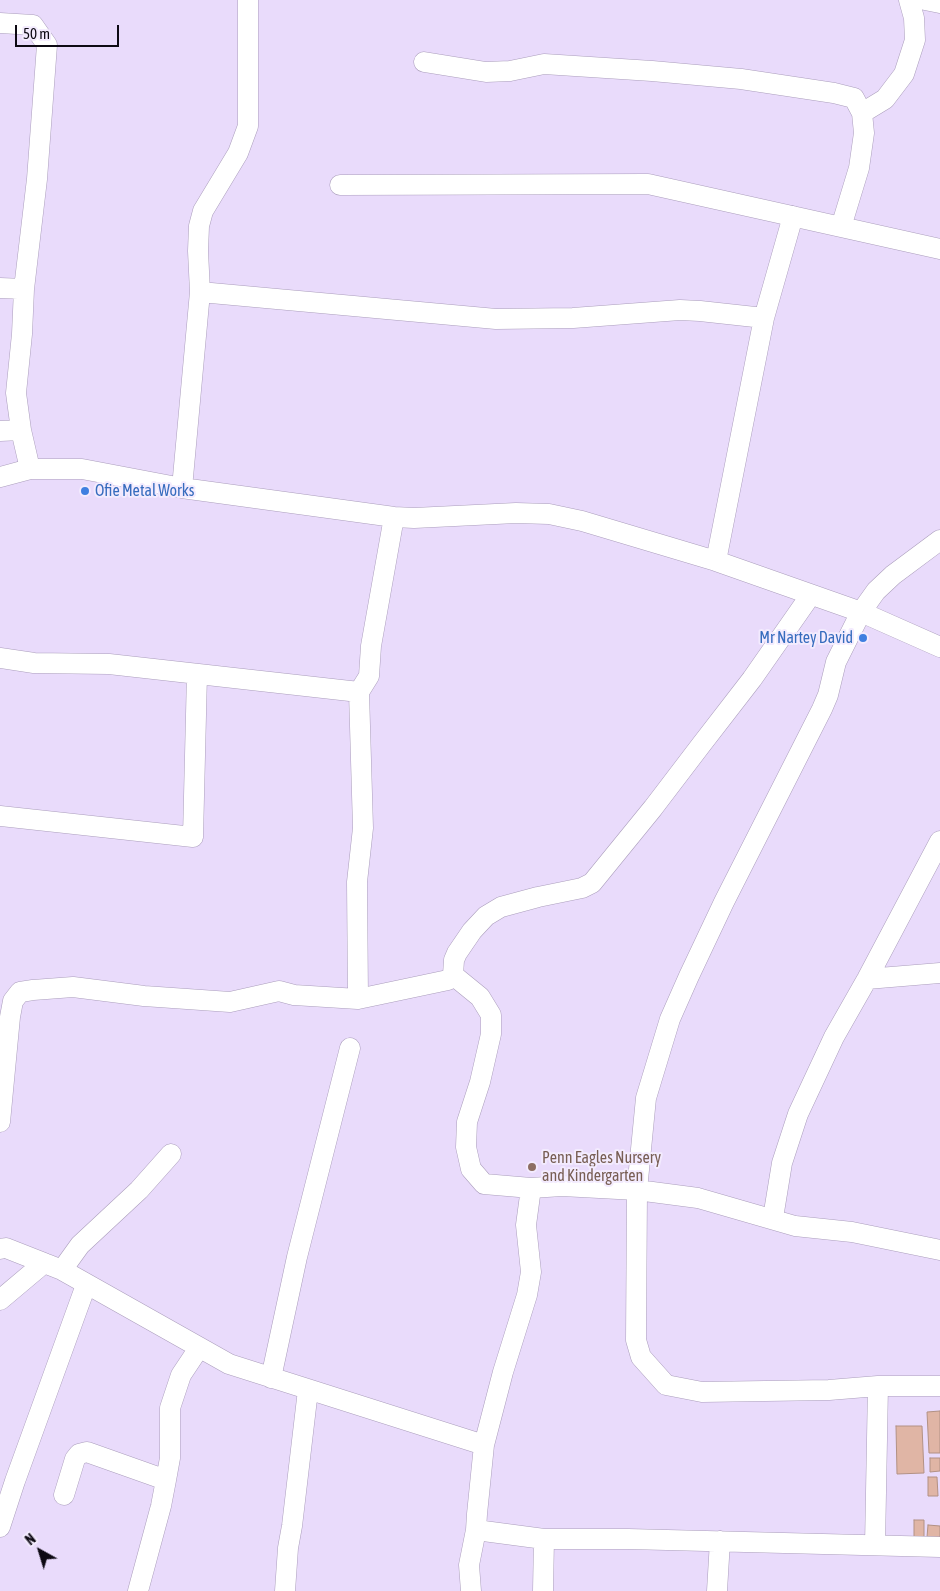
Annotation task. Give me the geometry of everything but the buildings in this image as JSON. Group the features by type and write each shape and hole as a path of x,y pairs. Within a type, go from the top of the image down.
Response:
{"street":[{"path":"182,488 200,292 199,226 203,211 238,153 248,126 248,0"},
{"path":"862,113 885,99 904,74 915,40 914,18 909,0"},
{"path":"925,0 940,3"},
{"path":"0,23 33,25 47,45 37,179 24,289 16,393 21,430 30,469"},
{"path":"424,62 486,72 510,71 544,64 559,64 741,79 834,93 854,98 862,113 864,133 859,168 841,227"},
{"path":"340,185 648,184 940,249"},
{"path":"716,561 764,318 793,216"},
{"path":"0,288 24,289"},
{"path":"200,292 496,319 573,318 680,310 764,318"},
{"path":"0,431 21,430"},
{"path":"0,477 30,469 82,469 182,488 394,517 414,518 516,513 549,514 582,521 716,561 810,596 861,612 940,647"},
{"path":"358,999 357,882 363,828 359,692 369,676 371,646 394,517"},
{"path":"940,540 894,574 876,591 861,612 836,662 828,695 822,709 724,902 688,976 670,1019 646,1098 637,1190 636,1340 641,1357 666,1385 702,1392 829,1390 878,1386 940,1386"},
{"path":"0,1122 10,1017 14,1001 20,992 73,987 144,996 230,1002 279,991 294,995 358,999 448,980 453,975 454,960 457,953 472,930 486,916 501,907 582,888 592,883 653,808 729,708 810,596"},
{"path":"0,658 34,663 109,664 359,692"},
{"path":"0,816 193,837 197,674"},
{"path":"773,1218 782,1163 798,1114 834,1037 940,841"},
{"path":"867,979 940,973"},
{"path":"453,975 480,997 491,1015 489,1043 480,1082 467,1122 466,1147 470,1169 484,1184 531,1188 562,1186 637,1190 698,1198 796,1226 852,1232 940,1250"},
{"path":"271,1378 297,1257 350,1048"},
{"path":"0,1300 53,1266 80,1244 139,1190 171,1154"},
{"path":"471,1591 469,1565 476,1530 484,1445 503,1372 527,1295 531,1272 526,1225 531,1188"},
{"path":"2,1244 53,1266 229,1364 484,1445"},
{"path":"0,1527 14,1481 86,1285"},
{"path":"138,1591 161,1506 170,1458 170,1408 181,1374 199,1348"},
{"path":"875,1545 878,1386"},
{"path":"285,1591 288,1548 308,1390"},
{"path":"64,1495 74,1459 79,1454 87,1452 166,1480"},
{"path":"476,1530 544,1539 720,1541 940,1547"},
{"path":"543,1591 544,1539"},
{"path":"718,1591 720,1541"}],"place":[{"name":"Ofie Metal Works","path":"85,491"},
{"name":"Mr Nartey David","path":"863,638"},
{"name":"Penn Eagles Nursery and Kindergarten","path":"532,1167"}]}
